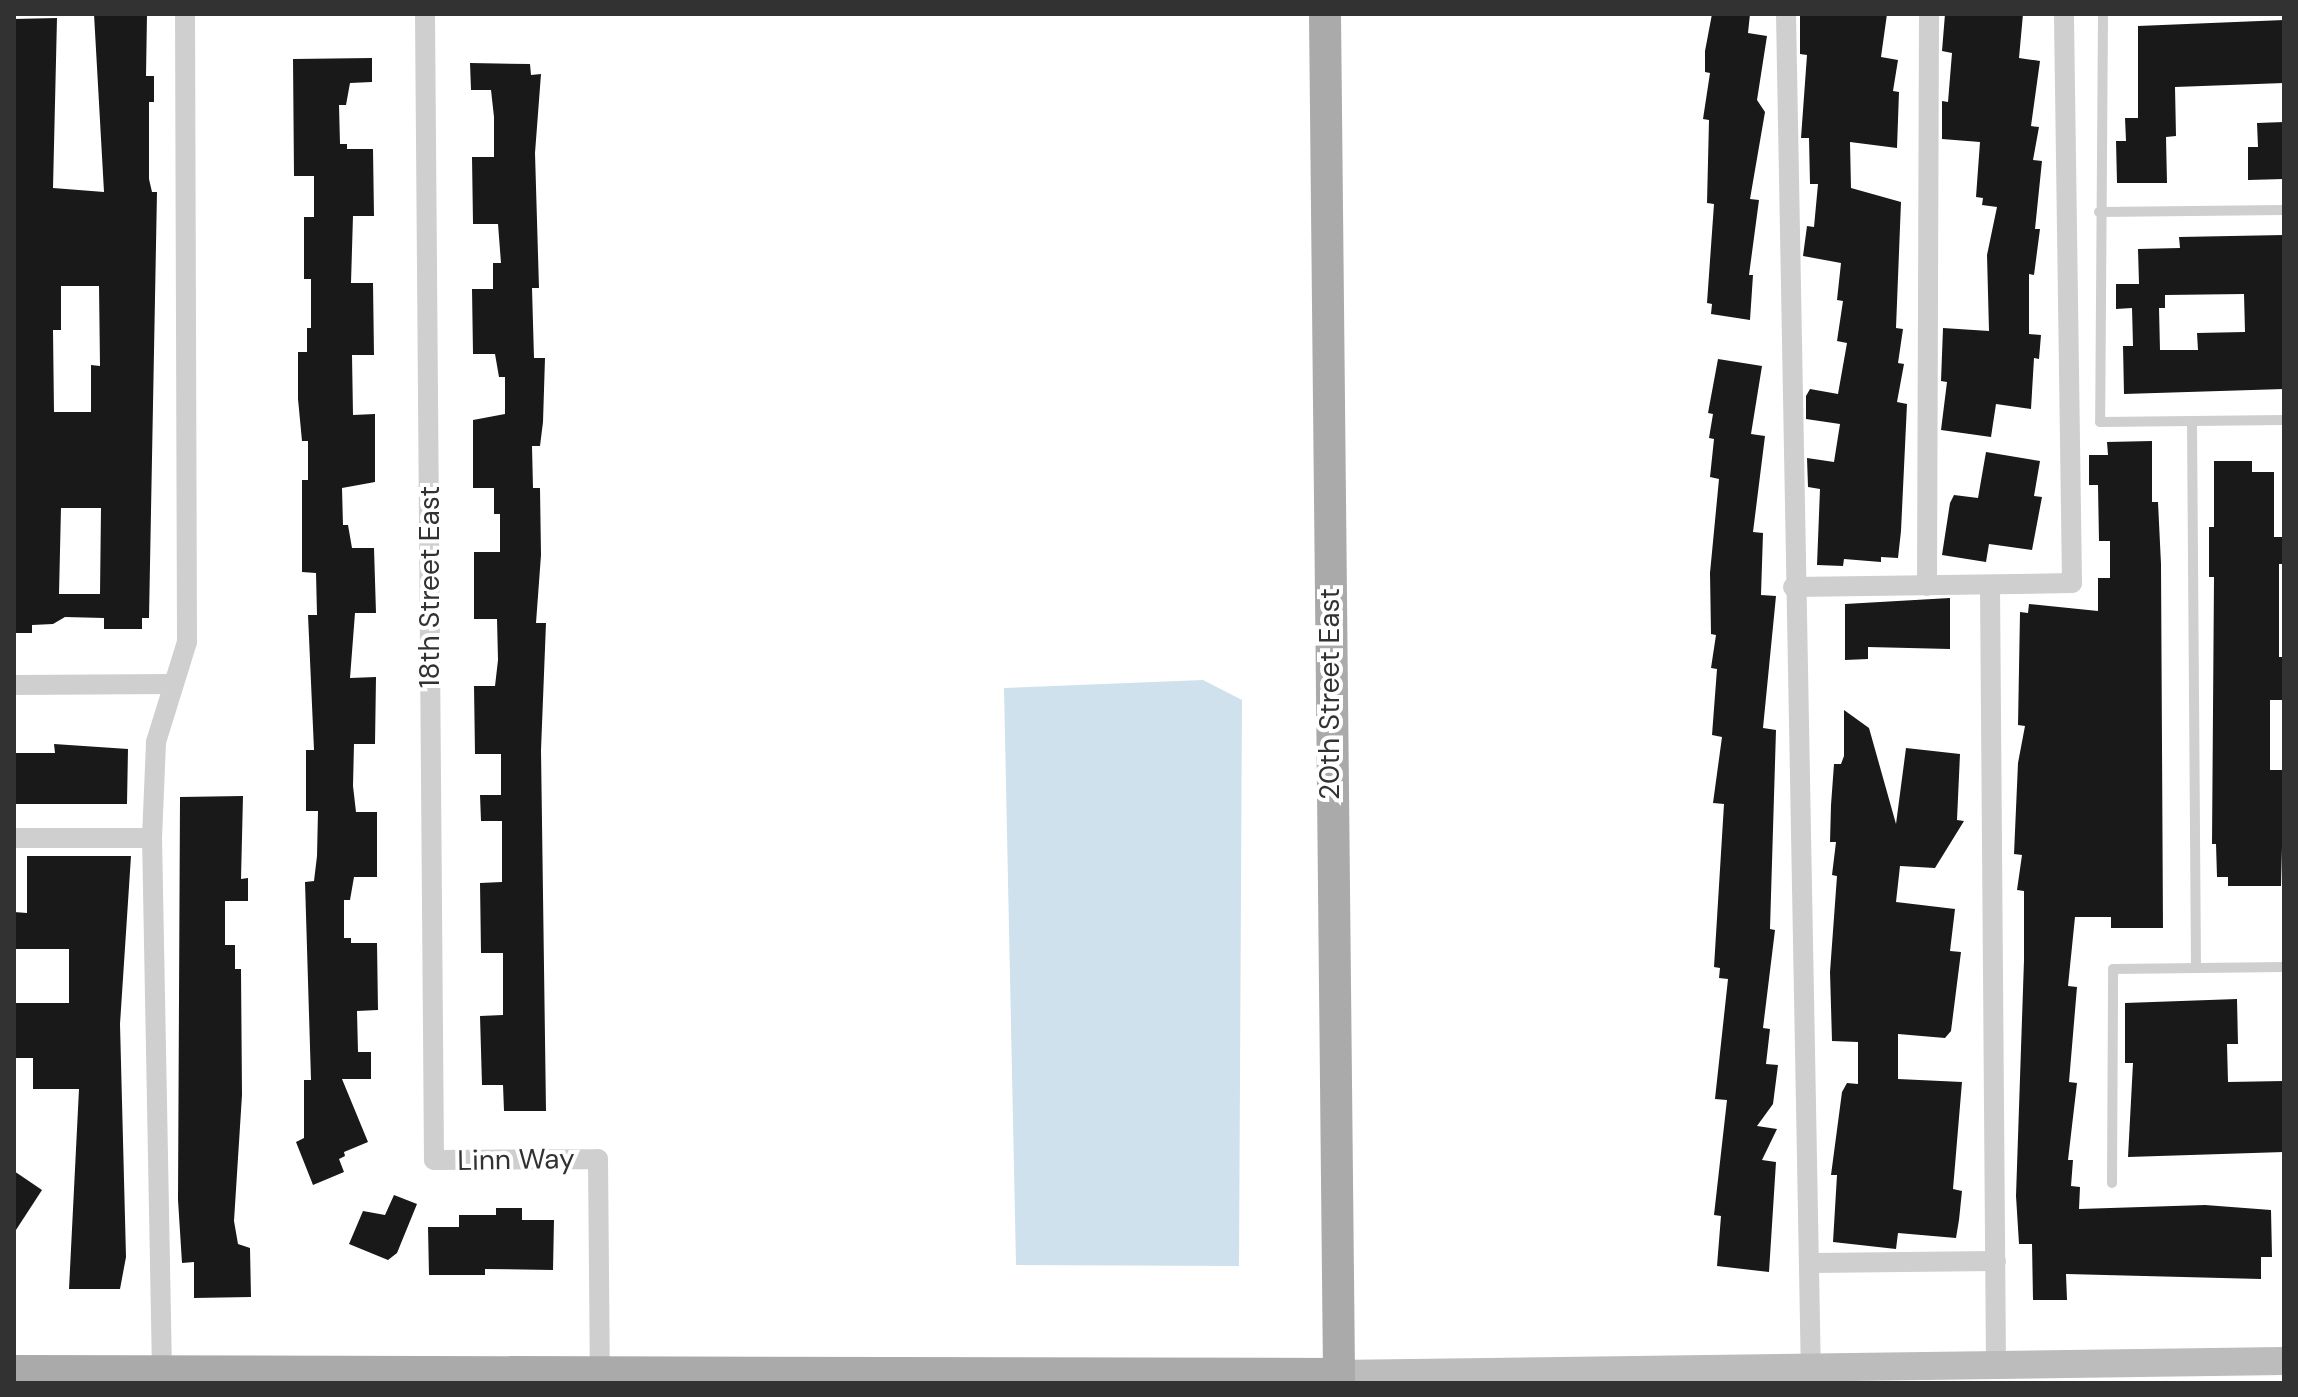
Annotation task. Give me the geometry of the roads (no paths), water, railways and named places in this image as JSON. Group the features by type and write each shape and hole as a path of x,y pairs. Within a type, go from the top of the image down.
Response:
{"main road":[{"name":"20th Street East","path":"1325,14 1335,1380"},
{"path":"14,1371 1335,1380 1811,1375 1996,1366 2284,1361"}],"street":[{"path":"162,1371 152,838 156,742 187,642 185,14"},
{"name":"18th Street East","path":"425,14 434,1160"},
{"path":"1786,14 1793,587 1812,1263 1811,1375"},
{"path":"1927,586 1929,14"},
{"path":"1793,587 2072,583 2064,14"},
{"path":"1990,585 1996,1366"},
{"path":"14,685 173,684"},
{"path":"14,838 152,838"},
{"name":"Linn Way","path":"434,1160 598,1159 600,1377"},
{"path":"1812,1263 1996,1261"}],"lane":[{"path":"2103,14 2099,212 2100,422 2284,420"},
{"path":"2099,212 2284,210"},
{"path":"2192,422 2196,967"},
{"path":"2112,1183 2113,969 2284,967"}],"water":[{"path":"1203,680 1242,700 1239,1266 1016,1265 1004,688"}]}
